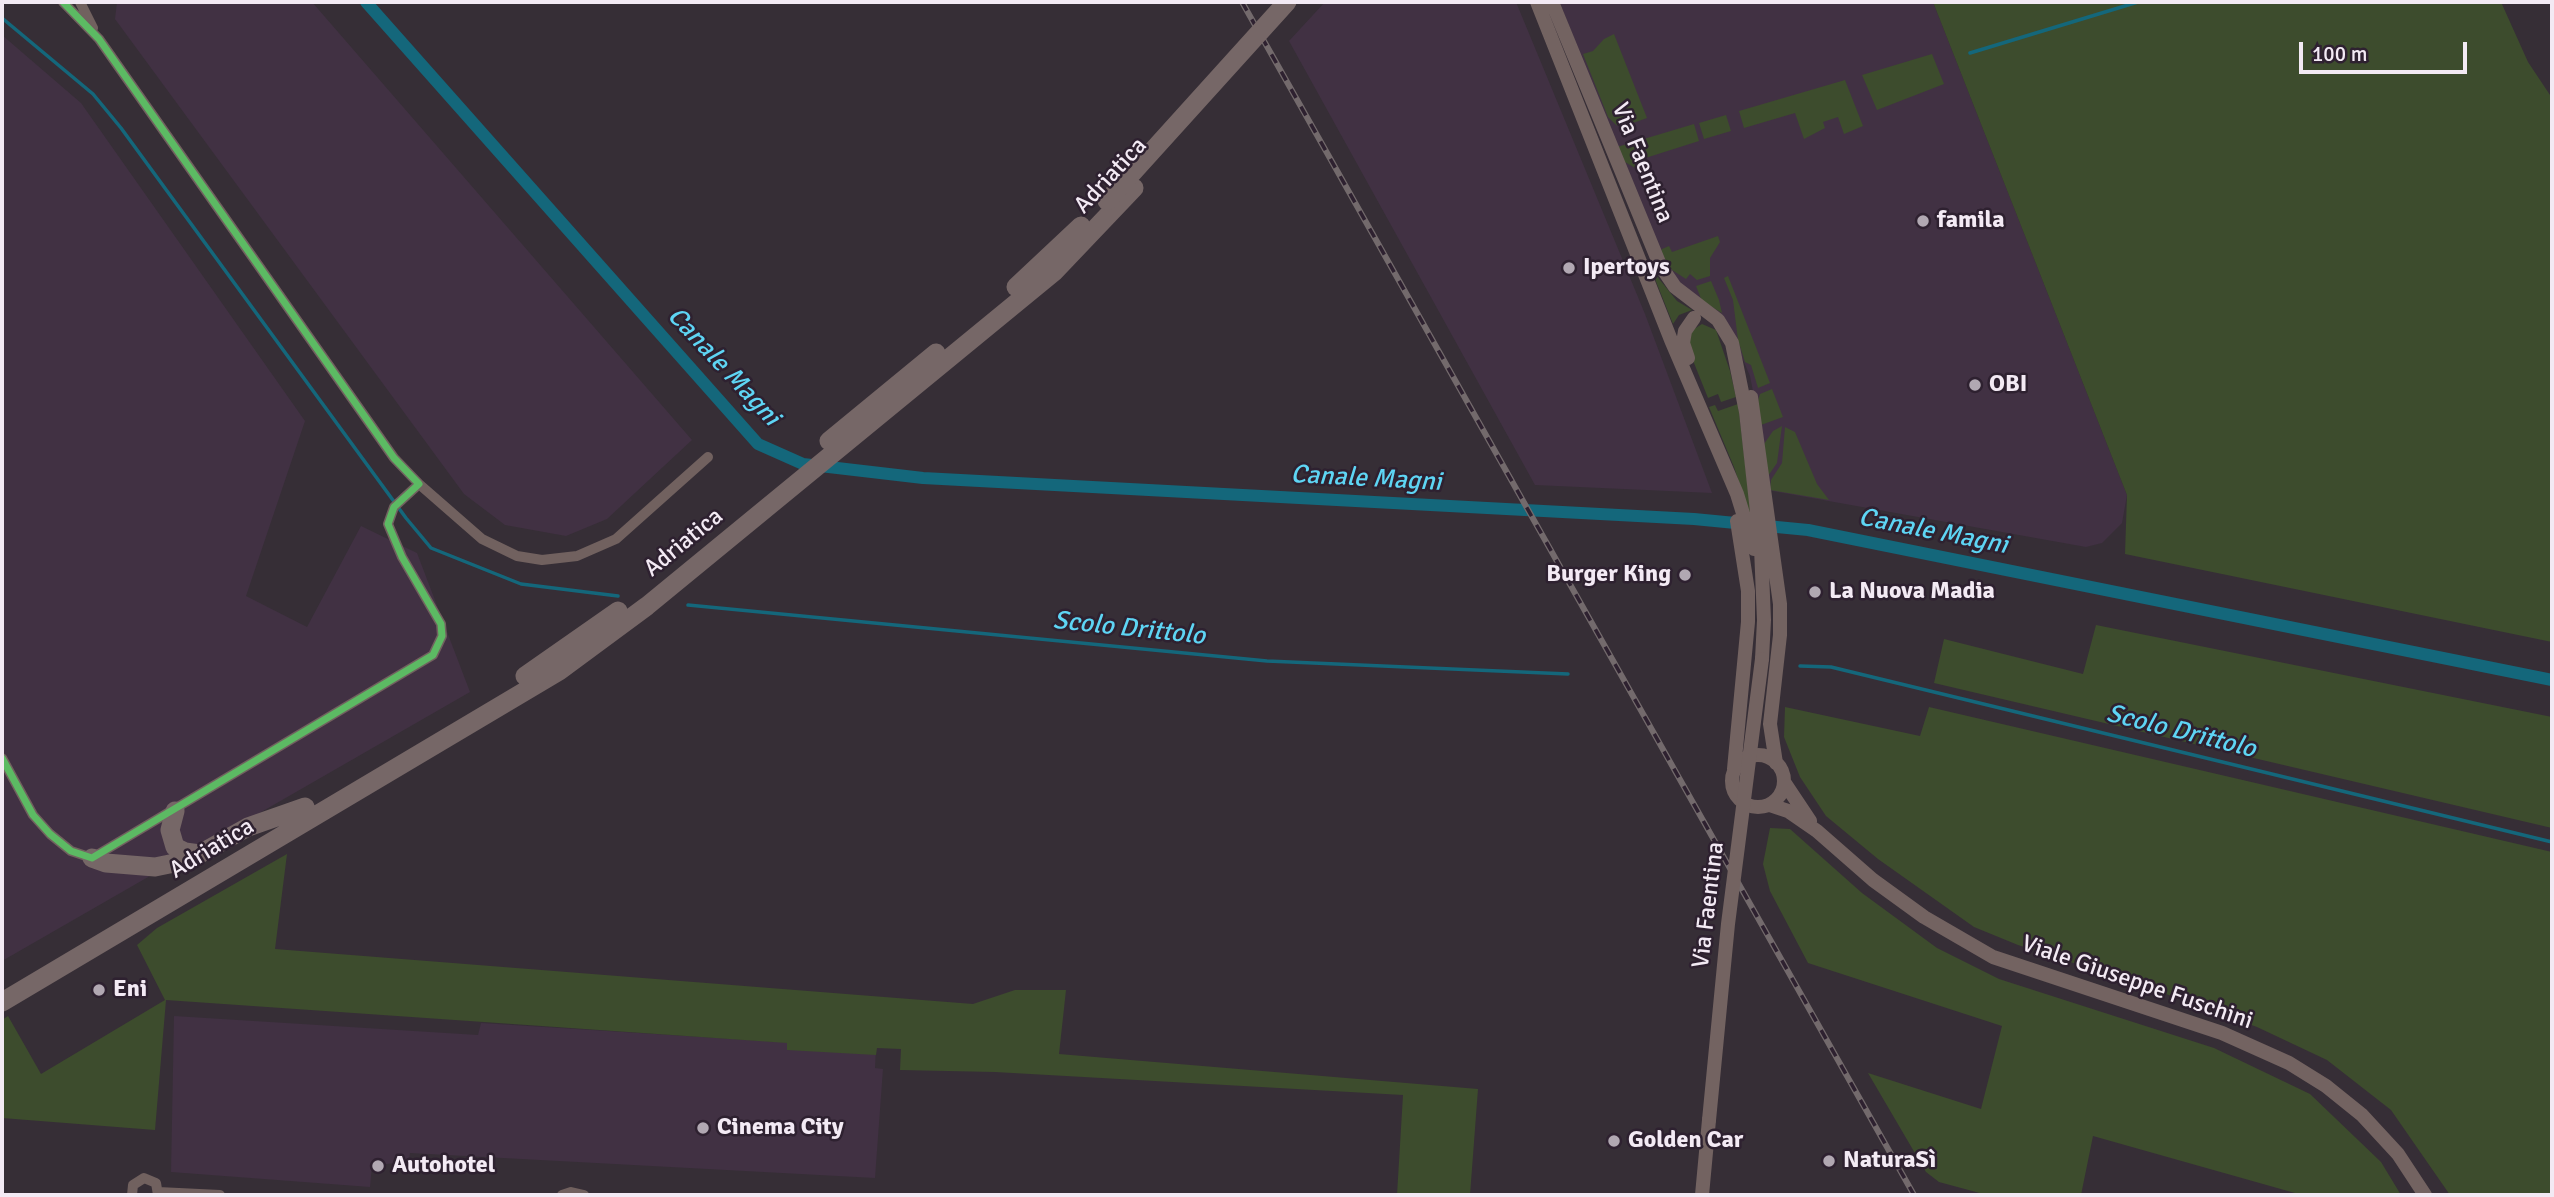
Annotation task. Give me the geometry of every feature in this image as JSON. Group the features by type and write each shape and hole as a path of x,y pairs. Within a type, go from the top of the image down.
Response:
{"highway":[{"name":"Adriatica","path":"2,1002 559,671 647,606 748,515 1022,282 1107,201 1287,2"},
{"name":"Adriatica","path":"2,988 539,668 748,515 1054,272 1135,188 1303,2"},
{"path":"92,858 106,863 155,867 189,860 248,827 305,807"},
{"path":"175,810 170,830 176,848 200,854"}],"main road":[{"name":"Via Faentina","path":"1536,2 1671,341 1757,547"},
{"name":"Via Faentina","path":"1552,2 1660,265 1675,286 1717,320 1745,373 1756,417 1760,507 1757,547 1764,620 1762,659 1728,924 1702,1195"},
{"path":"1690,385 1693,372 1683,343 1685,331 1693,318"},
{"path":"1671,341 1679,327 1693,318 1717,320"},
{"path":"1757,547 1780,604 1780,635 1770,724 1776,763 1784,782 1781,795 1770,805 1747,805 1738,798 1734,788 1747,647 1748,591 1757,547"},
{"path":"1734,768 1745,758 1753,756 1768,757 1776,763"},
{"name":"Viale Giuseppe Fuschini","path":"1784,782 1817,831"},
{"name":"Viale Giuseppe Fuschini","path":"1770,805 1788,811 1817,831 1873,880 1924,917 1993,957 2222,1033 2289,1063 2326,1086 2362,1115 2398,1154 2426,1195"}],"street":[{"path":"63,2 99,39"},
{"path":"80,2 99,39 394,458 481,539 517,556 542,560 577,556 616,539 708,457"},
{"path":"2,758 33,815 50,834 71,851 92,858 433,655 442,636 441,624 391,535 391,513 419,484"},
{"path":"132,1195 133,1185 144,1178 156,1183 158,1194 220,1195"},
{"path":"562,1195 571,1192 584,1195"}],"shaded area":[{"path":"117,2 312,2 692,440 607,519 566,536 505,525 464,494 115,19"},
{"path":"1325,2 1516,2 1645,314 1712,493 1535,485 1289,41"},
{"path":"1933,2 2127,495 2122,523 2102,543 2086,547 1767,490 1764,447 1750,376 1725,318 1683,287 1657,252 1560,3"},
{"path":"2,35 81,103 305,421 246,596 307,627 361,526 417,553 470,692 2,961"},
{"path":"174,1016 478,1035 481,1023 876,1048 875,1068 883,1069 875,1178 410,1153 409,1161 372,1166 370,1187 171,1172"}],"green space":[{"path":"1933,2 2501,2 2528,62 2552,98 2552,642 2125,554 2127,495"},
{"path":"1614,34 1647,118 1622,127 1608,117 1583,54 1593,51 1604,39"},
{"path":"1932,54 1944,84 1877,110 1862,75"},
{"path":"1845,80 1863,126 1844,134 1838,117 1823,122 1825,128 1804,139 1795,113 1744,128 1739,111"},
{"path":"1726,115 1731,131 1704,139 1699,123"},
{"path":"1694,124 1699,141 1636,161 1637,169 1623,161 1617,147"},
{"path":"1718,236 1720,242 1710,258 1710,276 1697,280 1690,274 1686,279 1669,268 1660,255 1662,249 1669,246 1672,252"},
{"path":"1651,269 1677,301 1692,310 1679,315 1673,324"},
{"path":"1728,276 1770,383 1758,388 1751,365 1745,362 1738,340 1733,300 1724,278"},
{"path":"1711,281 1722,313 1702,301 1696,286"},
{"path":"1702,324 1716,330 1736,397 1721,402 1718,394 1708,398 1690,353 1688,333"},
{"path":"1772,389 1783,417 1761,425 1758,400 1760,394"},
{"path":"1738,404 1750,516 1734,467 1709,407 1715,405 1718,411"},
{"path":"1782,426 1777,463 1766,479 1764,444 1773,431"},
{"path":"1785,427 1795,432 1817,484 1829,500 1770,490 1771,480 1782,463"},
{"path":"2096,625 2552,717 2552,828 1934,683 1944,639 2083,674"},
{"path":"1785,707 1920,736 1929,707 2552,852 2552,1195 2450,1195 2391,1110 2327,1060 2257,1027 2144,986 2018,945 1974,927 1878,859 1826,816 1800,777 1784,737"},
{"path":"1770,828 1790,829 1862,893 1937,948 1999,979 2214,1048 2310,1094 2381,1162 2401,1195 2302,1195 2093,1136 2081,1195 1987,1195 1939,1182 1926,1172 1868,1073 1981,1109 2002,1026 1808,963 1770,891 1763,864"},
{"path":"287,854 275,949 973,1004 1015,990 1066,990 1059,1054 1478,1089 1470,1195 1397,1195 1403,1095 995,1072 900,1070 901,1049 877,1048 876,1055 787,1050 787,1043 166,1000 155,1130 2,1118 2,1020 8,1016 41,1074 165,1000 137,945 157,928"}],"waterway":[{"name":"Canale Magni","path":"366,2 758,444 803,464 923,478 1694,519 1808,530 2552,680"},
{"path":"1970,53 2138,2"},
{"name":"Scolo Drittolo","path":"2,18 93,94 121,128 406,518 431,548 521,584 618,596"},
{"name":"Scolo Drittolo","path":"688,605 1267,661 1568,674"},
{"name":"Scolo Drittolo","path":"1800,666 1831,667 2552,842"}],"railway":[{"path":"1242,2 1914,1195"}],"cycle path":[{"path":"2,758 33,815 50,834 71,851 92,858 433,655 442,636 441,624 402,557 388,524 394,507 419,484 394,458 99,39 63,2"}],"place":[{"name":"famila","path":"1923,221"},
{"name":"Ipertoys","path":"1569,268"},
{"name":"OBI","path":"1975,385"},
{"name":"Burger King","path":"1685,575"},
{"name":"La Nuova Madia","path":"1815,592"},
{"name":"Eni","path":"99,990"},
{"name":"Cinema City","path":"703,1128"},
{"name":"Golden Car","path":"1614,1141"},
{"name":"NaturaSì","path":"1829,1161"},
{"name":"Autohotel","path":"378,1166"}]}
